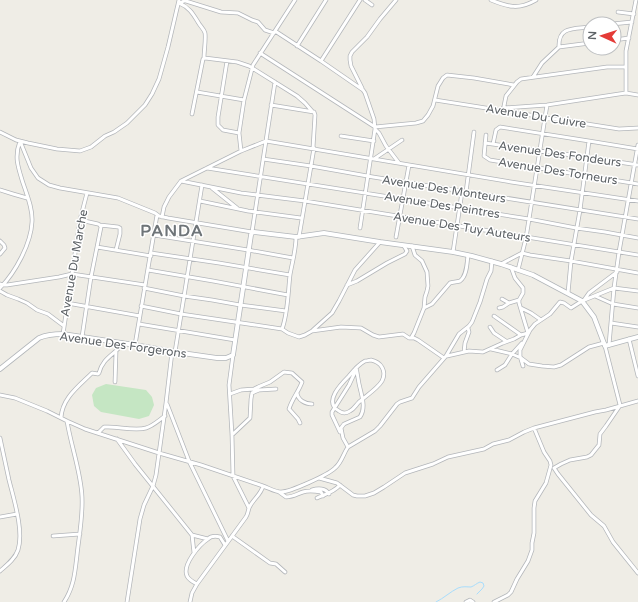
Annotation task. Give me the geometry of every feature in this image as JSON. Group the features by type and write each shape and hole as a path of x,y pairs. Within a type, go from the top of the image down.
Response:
{"street":[{"path":"179,2 186,0 221,12 238,13 258,22 265,30 274,32 297,46 363,90"},
{"path":"240,151 239,133 244,100 254,62 295,0"},
{"path":"297,46 326,0"},
{"path":"321,61 360,0"},
{"path":"365,0 372,5"},
{"path":"360,228 372,159 375,128 372,111 365,93 351,66 350,56 396,0"},
{"path":"490,0 510,6 522,7 536,0"},
{"path":"626,94 626,51 636,0"},
{"path":"179,2 186,6 195,16 198,23 204,30 205,37 204,58 192,114"},
{"path":"0,132 20,141 45,147 80,151 91,147 105,136 119,128 145,105 152,94 162,71 179,2"},
{"path":"618,12 634,14"},
{"path":"622,23 632,22"},
{"path":"559,47 561,35 566,30 582,28"},
{"path":"622,39 628,38"},
{"path":"533,77 542,63 559,47 582,44"},
{"path":"260,53 375,128 398,163"},
{"path":"204,58 245,64 253,68 297,96 314,112 315,115 311,166 293,258 285,320 282,329"},
{"path":"227,61 218,125 223,130 239,133"},
{"path":"626,67 607,67 521,79 514,85 505,98 503,110 626,94 638,95"},
{"path":"375,128 420,122 428,115 435,100 435,94 438,86 447,75 514,85"},
{"path":"249,508 233,476 229,382 250,235 256,212 275,82"},
{"path":"196,92 244,100"},
{"name":"Avenue Du Cuivre","path":"435,100 619,129 638,128"},
{"path":"271,105 312,111"},
{"path":"518,270 526,238 547,105"},
{"path":"493,144 496,130 500,127 638,148 619,252 611,323 606,345"},
{"path":"453,252 460,208 468,174 474,132"},
{"name":"Avenue Des Torneurs","path":"486,135 484,156 490,160 638,184"},
{"path":"341,136 374,141"},
{"path":"372,159 402,140"},
{"path":"20,141 31,168 38,178 54,187 118,198 162,217 252,232 297,237 324,233 468,255 511,267 533,276 583,301 594,317 606,345 620,406 600,434 599,445 591,455 570,460 554,468"},
{"path":"20,141 17,150 18,165 31,213 32,223 29,239 17,265 2,284 0,290 3,294 27,303 37,310 48,314 64,326"},
{"path":"162,217 164,207 169,197 181,181 240,151 266,141 638,201"},
{"path":"568,293 571,261 580,210 589,141"},
{"name":"Avenue Des Fondeurs","path":"485,143 636,165"},
{"name":"Avenue Des Monteurs","path":"263,159 638,219"},
{"path":"396,237 409,165"},
{"name":"Avenue Des Peintres","path":"207,168 529,219 638,238"},
{"name":"Avenue Des Tuy Auteurs","path":"181,181 258,195 305,201 638,255"},
{"path":"127,602 140,519 156,475 173,352 181,314 202,185"},
{"path":"211,186 238,209"},
{"path":"0,190 27,198"},
{"name":"Avenue Du Marche","path":"63,334 80,220 87,193"},
{"path":"200,201 238,209 301,218"},
{"path":"135,345 157,214"},
{"path":"80,220 120,228 116,250"},
{"path":"82,337 100,225"},
{"path":"154,235 293,258"},
{"path":"0,241 4,245 4,248 0,254"},
{"path":"142,306 181,314 282,329 299,337 312,331 332,313 355,270 380,242"},
{"path":"347,285 405,254 407,251 404,246"},
{"path":"412,246 415,256 422,261 427,272 428,279 424,308 412,338"},
{"path":"97,247 190,258 290,275"},
{"path":"501,264 522,253 571,261 617,271 638,273"},
{"path":"424,308 432,304 450,283 458,282 461,279 466,269 468,255"},
{"path":"279,492 290,490 319,478 336,468 343,459 348,447 375,431 397,404 412,398 419,387 445,357 460,334 468,328 472,322 491,271 492,261"},
{"path":"499,308 505,307 510,303 519,300 524,293 523,288 515,278 511,267"},
{"path":"148,270 288,294"},
{"path":"583,301 589,293 617,271"},
{"path":"2,284 72,274 144,286 184,296 286,311"},
{"path":"497,370 505,364 532,327 550,314 560,302 571,308 583,301 614,288 638,291"},
{"path":"595,296 613,304 638,308"},
{"path":"502,298 510,303"},
{"path":"519,300 528,333"},
{"path":"67,303 140,316"},
{"path":"521,308 531,312 541,320"},
{"path":"494,316 521,335"},
{"path":"611,323 638,327"},
{"path":"139,324 235,340"},
{"path":"490,327 494,334 506,342"},
{"path":"312,331 331,328 361,328 374,336 379,337 401,334 418,340 445,357 469,351 483,352 528,333"},
{"path":"464,352 465,343 469,332 468,328"},
{"name":"Avenue Des Forgerons","path":"0,369 39,338 52,334 63,334 217,358 226,358 232,355"},
{"path":"491,349 512,354 529,364 554,367 561,365 589,347 606,345 638,337"},
{"path":"523,366 520,350 525,338"},
{"path":"629,339 638,376"},
{"path":"61,418 63,407 70,395 92,373 98,374 103,363 116,352 123,343"},
{"path":"115,382 116,352"},
{"path":"371,360 378,362 384,371 381,383 363,399 346,413 341,413 333,404 335,392 339,385 356,368 365,361 371,360"},
{"path":"348,447 332,415 351,382 356,368"},
{"path":"342,434 342,425 359,418 362,415 363,399 356,368"},
{"path":"230,394 241,390 254,389 270,382 282,373 286,372 292,374 301,381 301,385 290,406 290,410 300,423"},
{"path":"232,435 250,418 252,393 259,390 276,389"},
{"path":"297,393 298,398 301,401 307,404 312,404"},
{"path":"0,395 15,398 98,433 189,461 263,486 288,497 315,489 325,490 329,494"},
{"path":"319,478 337,483 353,495 369,495 405,473 433,464 448,457 484,449 493,444 509,440 534,428 638,401"},
{"path":"166,403 189,461 228,541"},
{"path":"98,433 104,427 108,426 145,429 165,416"},
{"path":"64,602 69,595 72,584 80,534 82,496 67,421"},
{"path":"534,428 550,463 591,515 604,526 613,542 638,573"},
{"path":"0,438 17,514 19,530 18,549 15,556 0,571"},
{"path":"116,439 192,535 194,553"},
{"path":"494,602 511,592 531,553 534,533 535,501 546,484 550,463"},
{"path":"317,498 329,494 336,490 340,485"},
{"path":"190,602 192,593 197,584 246,517 249,508 262,490 263,486"},
{"path":"311,491 321,492 323,496"},
{"path":"0,516 17,514"},
{"path":"53,536 80,534"},
{"path":"192,535 208,539"},
{"path":"197,584 187,576 186,572 188,563 194,553 208,539 216,536 220,537 225,545"},
{"path":"232,536 270,563 276,564 285,572"},
{"path":"466,602 470,600 472,602"}],"green space":[{"path":"106,384 146,390 152,397 154,405 149,416 139,419 101,412 94,406 92,395 96,388"}],"waterway":[{"path":"436,602 458,588 471,587 480,582 483,583 484,586 477,594"}],"district":[{"name":"PANDA","path":"172,231"}]}
